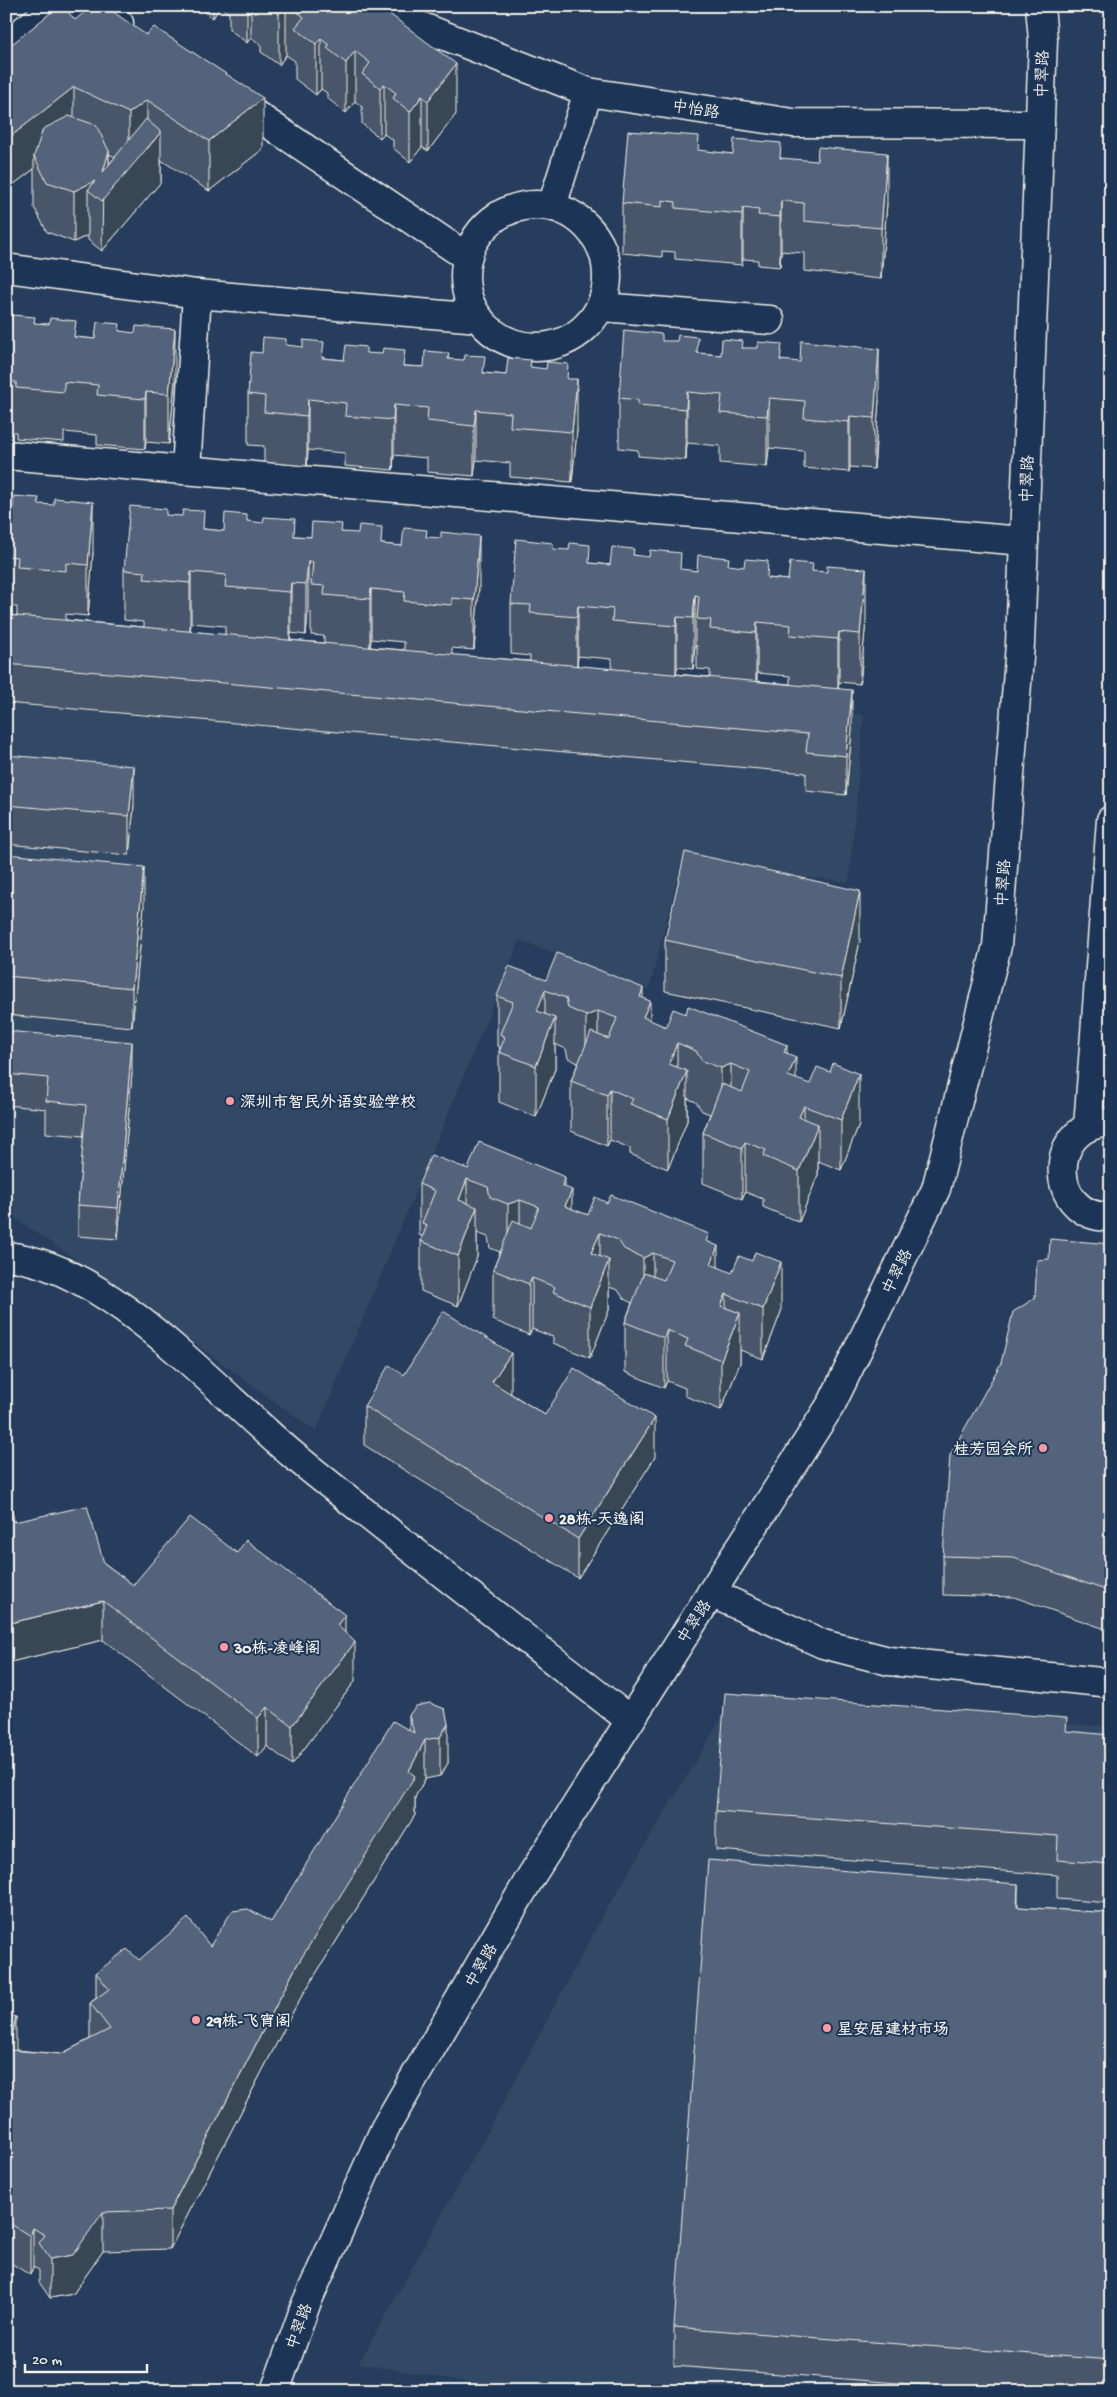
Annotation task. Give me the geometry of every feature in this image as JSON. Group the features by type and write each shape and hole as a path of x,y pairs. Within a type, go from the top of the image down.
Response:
{"street":[{"name":"中怡路","path":"369,6 588,92 793,123 1040,124"},
{"name":"中翠路","path":"275,2391 306,2304 386,2128 530,1878 832,1403 936,1189 998,946 1019,654 1043,40 1040,6"},
{"path":"6,44 55,7 119,23 136,34"},
{"path":"210,84 467,257"},
{"path":"552,206 588,92"},
{"path":"523,205 552,206 571,213 592,231 606,255 608,284 601,307 582,331 570,339 549,346 527,347 499,337 479,318 468,298 464,282 467,257 485,226 496,216 523,205"},
{"path":"6,268 196,294 479,318"},
{"path":"186,470 196,294"},
{"path":"601,307 770,320"},
{"path":"6,455 1024,541"},
{"path":"1111,820 1100,1125 1076,1136 1067,1148 1062,1162 1062,1177 1067,1192 1075,1204 1088,1213 1102,1218 1111,1217"},
{"path":"6,1256 21,1258 79,1278 151,1330 292,1453 630,1720"},
{"path":"711,1594 823,1644 889,1661 1111,1683"}],"shaded area":[{"name":"深圳市智民外语实验学校","path":"6,639 864,715 849,882 681,863 649,990 520,940 316,1431 111,1283 6,1212"},
{"name":"星安居建材市场","path":"732,1701 1111,1727 1111,2391 520,2391 359,2363 484,2139 602,1917"}],"building":[{"path":"59,6 63,6 75,20 92,6 105,6 146,35 154,27 263,98 209,141 147,100 129,113 74,87 6,140 6,49"},
{"path":"267,6 285,6 279,14"},
{"path":"289,6 379,6 456,64 428,101 422,96 410,112 393,98 396,93 384,84 380,88 362,74 370,63 355,51 346,63 327,48 329,45 321,39 316,44 295,28 304,17"},
{"path":"69,116 96,125 109,151 103,172 146,119 161,132 102,201 88,190 95,181 74,191 47,182 34,156 43,129"},
{"path":"628,131 699,136 698,150 733,154 734,139 781,143 780,158 817,161 818,147 887,153 881,228 804,221 804,203 781,201 780,217 758,215 759,210 743,208 742,214 675,208 676,202 662,200 662,207 622,203"},
{"path":"12,315 35,317 34,323 49,324 50,318 76,321 74,337 95,339 97,322 120,324 119,331 135,333 136,326 175,329 169,394 146,392 145,399 97,395 98,385 64,382 64,392 16,388 16,382 6,381 6,331 10,331"},
{"path":"624,330 662,334 662,341 677,341 678,335 698,337 697,353 721,355 722,339 743,341 742,348 758,348 758,342 782,344 780,360 800,362 801,341 879,349 874,418 850,416 849,422 804,418 805,401 769,398 767,416 720,413 722,395 687,392 686,409 638,405 638,400 619,398"},
{"path":"263,337 286,339 286,345 303,347 303,340 324,342 322,358 344,360 346,345 366,347 366,353 382,354 383,348 405,350 403,366 424,367 425,351 449,353 448,359 464,360 465,355 485,356 483,373 506,375 508,358 531,360 530,367 546,369 547,362 568,364 567,379 577,379 572,432 510,427 511,413 476,410 474,426 427,421 428,408 394,405 393,420 345,416 346,403 308,399 307,416 264,412 265,396 248,394 251,352 262,353"},
{"path":"14,496 39,498 38,504 54,505 54,498 93,502 88,565 66,563 66,571 17,567 18,557 6,556 6,510 13,511"},
{"path":"130,506 166,509 166,515 182,516 183,510 204,511 203,529 224,531 225,513 247,515 247,521 263,523 264,517 295,519 294,536 311,537 312,522 342,524 341,532 358,533 359,525 382,527 381,544 402,546 404,528 427,530 426,537 441,538 441,532 479,536 474,600 452,598 452,605 404,601 405,592 371,589 370,599 324,595 325,586 311,585 313,562 308,561 306,584 291,583 290,592 225,587 226,575 191,572 190,583 144,579 145,572 124,570"},
{"path":"516,539 553,543 553,549 569,550 570,543 590,545 589,563 610,565 612,547 634,549 633,555 649,557 650,550 681,553 680,569 697,571 698,555 729,558 728,565 744,567 745,559 768,561 767,578 788,580 790,562 813,564 812,571 827,572 827,566 866,569 860,634 839,632 838,639 790,635 791,625 757,622 756,633 710,629 711,620 697,619 699,596 695,595 693,618 677,617 676,626 612,621 613,609 578,606 577,617 530,613 531,605 511,604"},
{"path":"6,615 852,690 846,756 806,752 808,734 6,664"},
{"path":"6,755 134,766 129,816 6,805"},
{"path":"685,852 860,891 841,978 665,940"},
{"path":"6,854 144,867 132,988 6,976"},
{"path":"557,953 643,988 640,997 650,1001 643,1017 666,1027 673,1009 686,1014 688,1006 787,1045 784,1052 796,1057 788,1076 810,1084 817,1067 830,1072 833,1063 859,1074 841,1120 804,1106 799,1117 818,1124 799,1171 763,1156 766,1150 745,1142 742,1148 703,1133 722,1084 742,1092 750,1072 731,1064 721,1068 702,1061 696,1051 677,1043 669,1064 687,1071 668,1119 630,1104 633,1099 610,1089 607,1095 571,1081 591,1032 609,1039 617,1018 598,1011 586,1016 568,1008 566,998 545,990 537,1011 555,1018 536,1066 499,1052 505,1037 500,1034 513,1002 497,996 509,966 546,980"},
{"path":"6,1031 132,1042 118,1208 78,1205 86,1105 46,1101 48,1078 6,1074"},
{"path":"479,1142 565,1177 562,1186 572,1190 565,1206 588,1215 595,1197 607,1203 611,1195 709,1234 706,1241 718,1246 711,1264 732,1273 739,1256 752,1261 755,1252 781,1262 763,1309 726,1294 721,1306 740,1313 721,1360 685,1346 688,1339 667,1330 664,1338 625,1322 644,1273 664,1280 672,1260 653,1253 643,1258 624,1249 618,1240 600,1233 591,1253 609,1260 590,1307 553,1292 555,1287 532,1278 529,1284 493,1270 513,1220 531,1228 539,1207 520,1200 508,1204 490,1197 488,1187 467,1179 459,1200 477,1207 458,1256 421,1241 427,1225 422,1223 435,1191 419,1184 431,1155 468,1169"},
{"name":"桂芳园会所","path":"1050,1239 1111,1244 1111,1592 1014,1558 943,1556 950,1455 1001,1363 1013,1312 1035,1298 1037,1260 1049,1259"},
{"name":"28栋-天逸阁","path":"443,1311 511,1353 492,1382 545,1415 574,1368 655,1418 578,1539 364,1406 389,1365 404,1375"},
{"name":"30栋-凌峰阁","path":"6,1478 14,1522 87,1506 104,1563 133,1585 190,1517 237,1553 246,1540 345,1615 337,1625 355,1642 292,1726 267,1707 258,1718 103,1601 6,1624"},
{"path":"725,1693 1067,1718 1066,1731 1111,1735 1111,1864 1057,1860 1058,1836 716,1811"},
{"name":"29栋-飞宵阁","path":"430,1703 445,1709 448,1724 440,1737 425,1740 409,1771 415,1776 297,1965 170,2210 103,2212 73,2255 50,2259 39,2243 45,2235 33,2228 30,2236 6,2221 6,2014 16,2017 9,2050 61,2054 110,2029 90,2003 109,1989 96,1973 127,1949 139,1960 188,1918 210,1946 232,1911 248,1909 271,1922 393,1721 414,1733 409,1715 416,1706"},
{"path":"708,1860 1018,1884 1017,1907 1111,1913 1111,2360 674,2327"}],"place":[{"name":"深圳市智民外语实验学校","path":"230,1101"},
{"name":"桂芳园会所","path":"1043,1448"},
{"name":"28栋-天逸阁","path":"549,1518"},
{"name":"30栋-凌峰阁","path":"224,1647"},
{"name":"29栋-飞宵阁","path":"196,2020"},
{"name":"星安居建材市场","path":"827,2028"}]}
